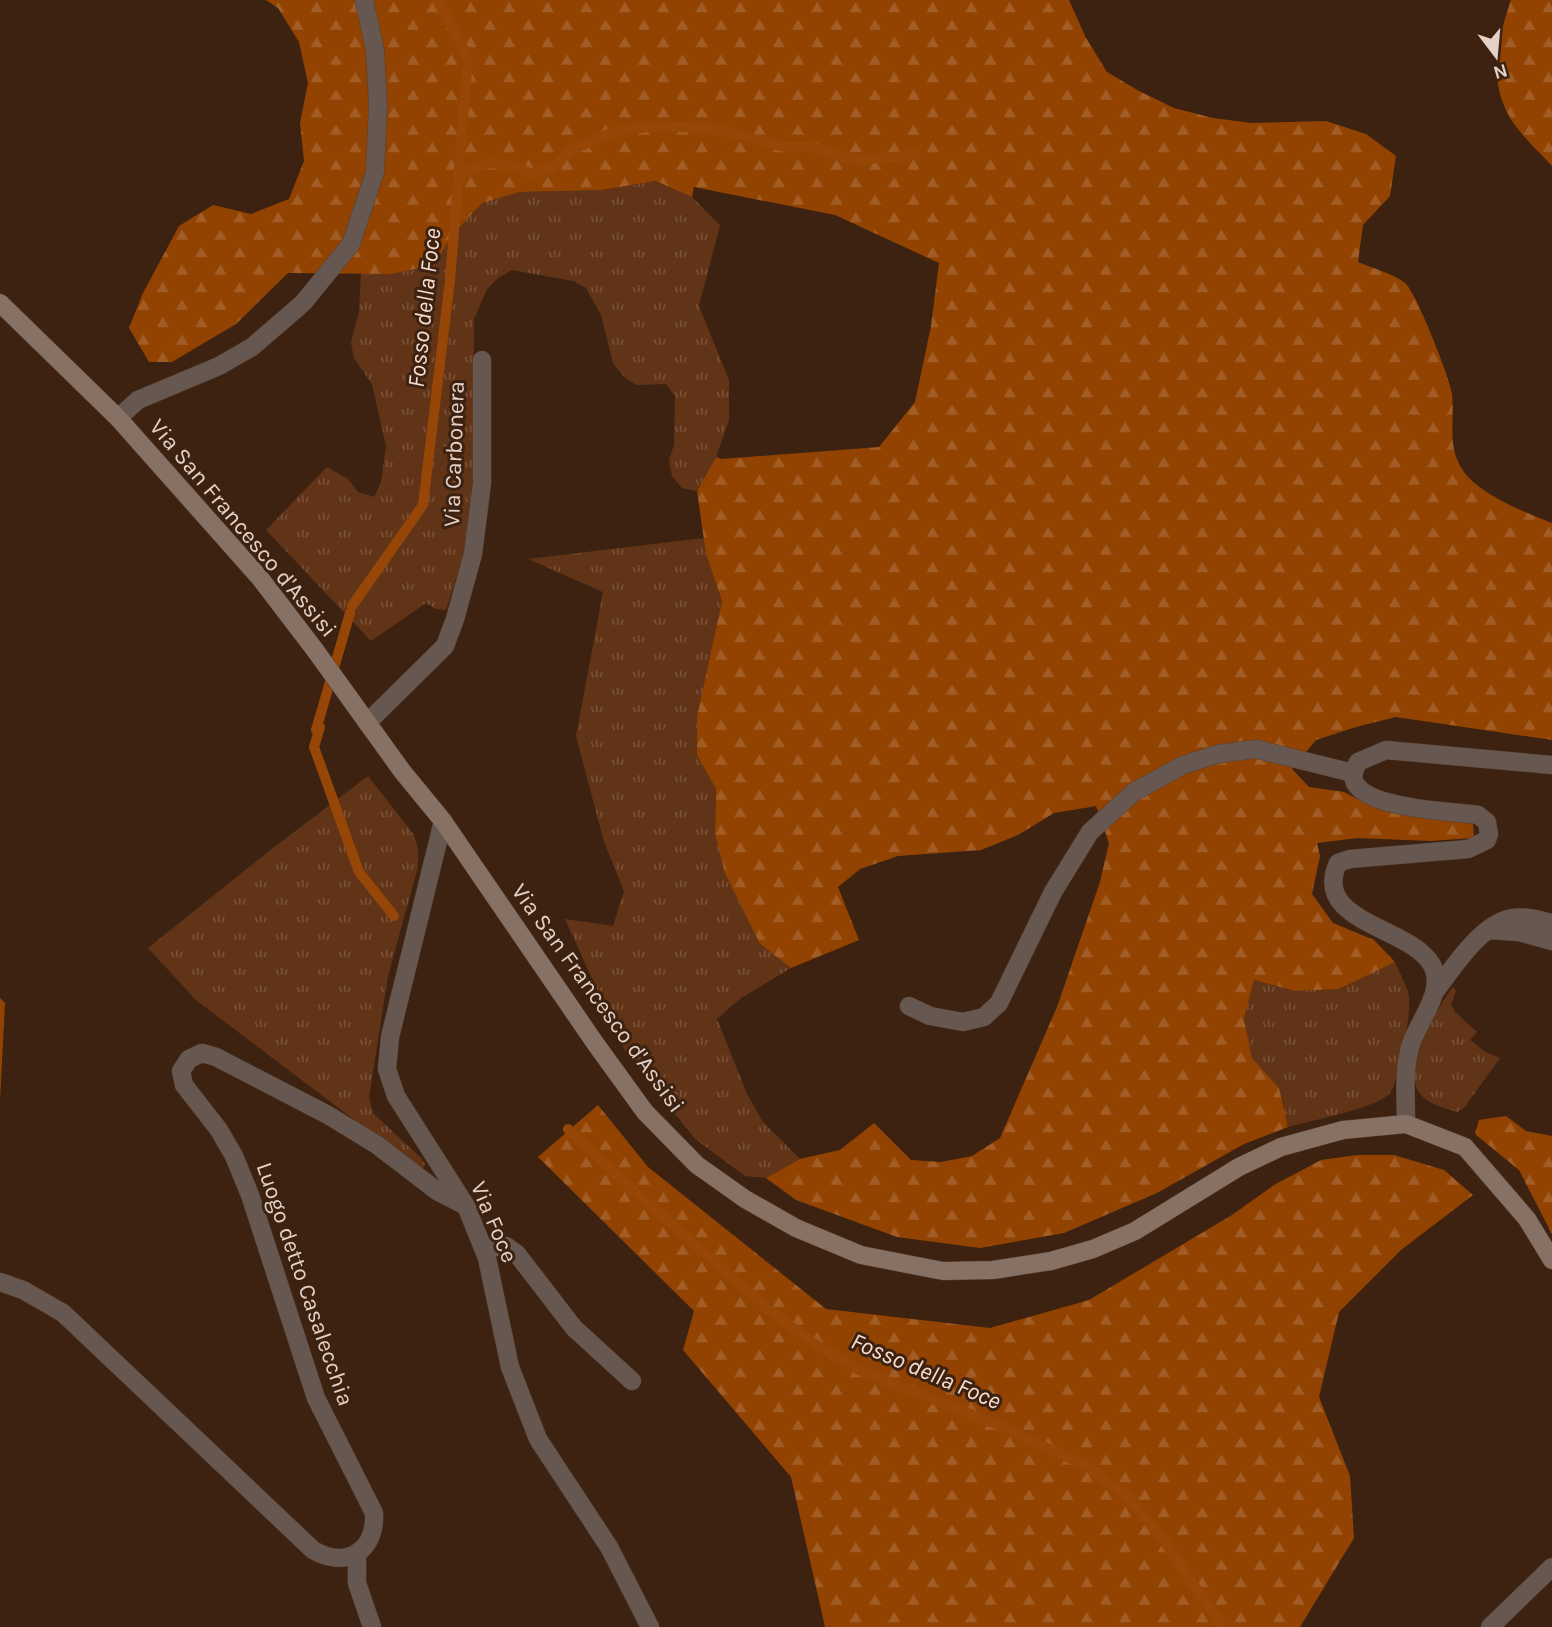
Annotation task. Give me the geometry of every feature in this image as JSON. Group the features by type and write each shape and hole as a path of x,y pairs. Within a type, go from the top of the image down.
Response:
{"main road":[{"name":"Via San Francesco d'Assisi","path":"0,303 118,418 260,578 443,821 595,1043 654,1121 697,1165 745,1199 796,1228 860,1255 943,1271 993,1270 1051,1261 1093,1249 1135,1231 1239,1167 1281,1147 1343,1130 1406,1124 1465,1147 1527,1219 1552,1261"}],"street":[{"path":"118,418 138,400 219,366 252,347 303,303 351,244 375,173 378,105 375,50 364,0"},
{"name":"Via Carbonera","path":"367,723 445,646 455,619 473,554 482,483 482,360"},
{"path":"909,1006 930,1016 963,1022 984,1017 999,1003 1053,892 1090,832 1134,792 1183,765 1218,754 1256,750 1353,773"},
{"path":"1437,989 1433,966 1420,952 1341,906 1332,885 1334,874 1338,863 1350,859 1468,849 1480,845 1487,840 1489,834 1487,821 1478,815 1390,803 1366,794 1355,783 1353,773 1358,762 1386,750 1552,765"},
{"name":"Via Foce","path":"443,821 393,1023 387,1069 396,1096 466,1206 487,1258 510,1367 538,1438 609,1547 650,1627"},
{"path":"1406,1124 1410,1044 1437,989 1467,951 1488,930 1511,918 1530,918 1552,923"},
{"path":"1488,930 1518,932 1552,942"},
{"name":"Luogo detto Casalecchia","path":"357,1553 366,1546 372,1536 374,1513 316,1398 250,1195 219,1130 184,1086 181,1071 184,1064 188,1059 202,1053 215,1057 328,1115 377,1145 437,1191 466,1206"},
{"path":"483,1248 506,1246 517,1254 573,1328 632,1381"},
{"path":"0,1282 23,1290 63,1313 313,1550 334,1559 357,1553 357,1583 372,1627"},
{"path":"1490,1627 1552,1567"}],"green space":[{"path":"266,0 1069,0 1086,38 1107,72 1174,108 1213,118 1252,123 1326,121 1366,134 1396,156 1390,196 1363,225 1358,262 1402,281 1418,304 1450,385 1453,444 1458,463 1464,472 1492,496 1552,523 1552,740 1396,717 1316,740 1292,769 1309,787 1344,792 1371,806 1449,816 1473,824 1474,838 1430,841 1358,838 1317,843 1320,856 1312,894 1333,923 1374,940 1395,962 1339,989 1295,991 1254,980 1244,1019 1252,1058 1279,1088 1288,1127 1244,1144 1157,1193 1064,1233 980,1248 897,1237 796,1200 766,1178 800,1159 840,1150 874,1123 911,1160 941,1162 972,1156 1000,1138 1057,1007 1100,882 1109,843 1096,806 1054,813 1018,835 981,850 898,856 860,869 838,887 859,940 791,968 760,944 725,873 715,833 716,789 697,755 697,716 722,601 706,554 697,491 716,457 721,459 879,447 915,402 931,326 939,263 835,215 694,187 692,197 656,181 602,190 520,192 482,203 455,232 433,265 392,274 288,273 236,324 172,362 149,362 129,328 143,293 179,226 213,205 251,214 289,199 304,161 300,123 308,83 299,42 278,8"},
{"path":"1511,0 1552,0 1552,166 1512,121 1499,91 1497,61"},
{"path":"657,181 692,197 720,225 699,306 729,380 729,420 716,457 697,491 682,488 672,476 669,460 674,445 675,396 666,384 636,385 623,376 613,363 601,315 586,288 573,281 512,270 498,278 487,289 474,319 473,479 464,554 446,610 436,609 426,603 371,641 266,530 327,467 348,479 358,492 374,497 381,482 386,446 372,384 354,358 351,343 359,311 361,274 392,274 433,265 455,232 482,203 520,192 602,190"},
{"path":"704,538 706,554 722,601 697,716 697,755 716,789 715,833 760,944 791,968 741,998 717,1019 747,1094 763,1122 800,1159 766,1178 745,1176 695,1139 624,1049 565,919 613,926 624,891 604,842 576,736 603,592 528,559"},
{"path":"368,776 414,835 418,849 418,867 388,976 369,1097 373,1113 421,1158 425,1164 423,1168 418,1168 196,1000 148,948"},
{"path":"1395,962 1408,992 1409,1013 1401,1059 1390,1093 1383,1099 1358,1109 1288,1127 1279,1088 1252,1058 1244,1019 1254,980 1295,991 1339,989"},
{"path":"1453,987 1456,991 1451,1005 1477,1032 1470,1040 1484,1051 1500,1058 1464,1108 1457,1112 1434,1104 1422,1096 1416,1085 1414,1072 1422,1040"},
{"path":"0,998 5,1003 0,1101"},
{"path":"598,1105 648,1167 826,1309 990,1328 1089,1300 1232,1215 1274,1185 1321,1160 1357,1155 1394,1155 1444,1170 1473,1195 1401,1250 1339,1312 1319,1397 1350,1476 1354,1538 1300,1627 825,1627 791,1477 683,1350 694,1311 538,1157"},
{"path":"1506,1116 1526,1131 1552,1136 1552,1234 1519,1170 1475,1134 1479,1120"}],"waterway":[{"name":"Fosso della Foce","path":"352,606 423,505 450,280 468,57 437,0"},
{"path":"459,175 489,163 516,166 529,173 539,172 554,166 570,151 612,132 654,126 712,128 784,147 812,147 844,158 860,160 915,155"},
{"name":"Fosso della Foce","path":"316,730 350,613"},
{"name":"Fosso della Foce","path":"320,727 314,747 359,872 394,916"},
{"name":"Fosso della Foce","path":"568,1129 774,1314 814,1343 859,1370 998,1425 1088,1467 1128,1498 1161,1537 1223,1627"}]}
